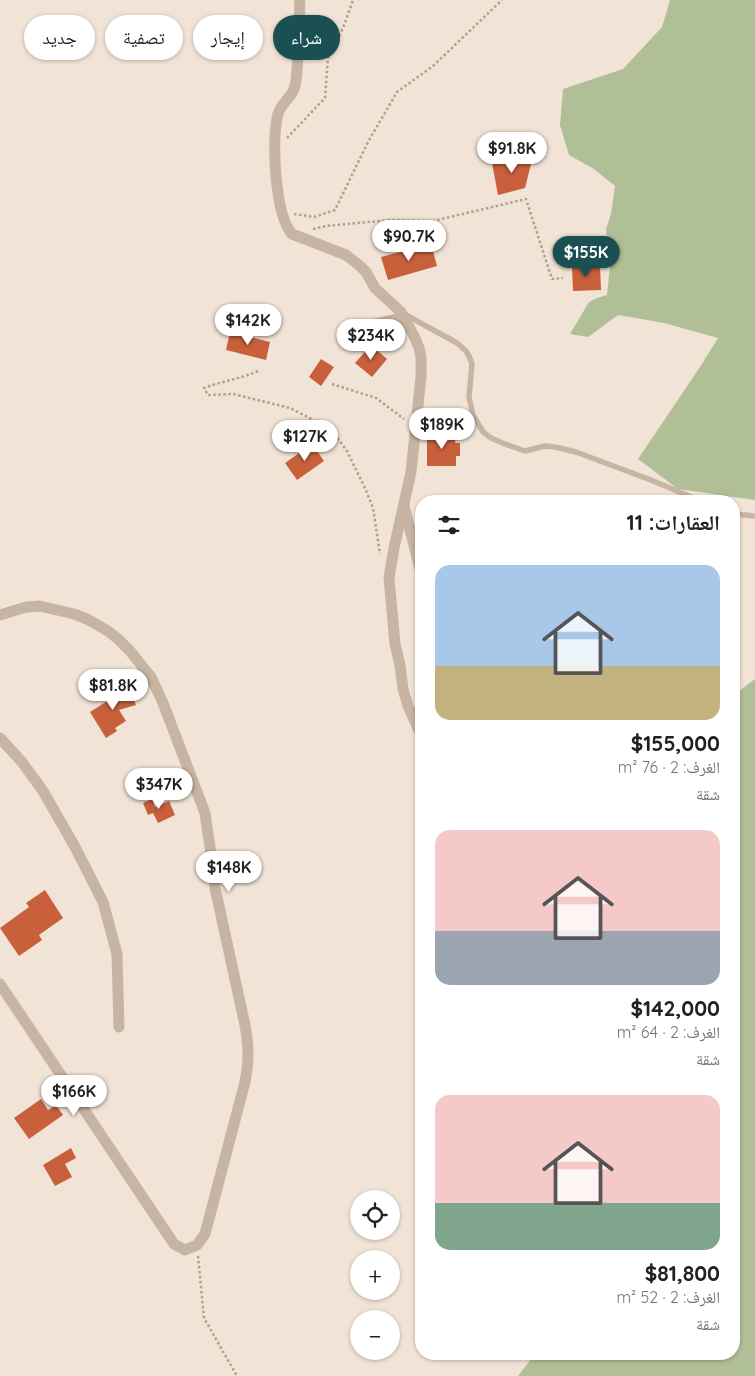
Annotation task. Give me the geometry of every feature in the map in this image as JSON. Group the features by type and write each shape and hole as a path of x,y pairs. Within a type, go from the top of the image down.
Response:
{"street":[{"path":"300,0 296,82 290,96 278,111 276,122 274,152 282,213 288,230 292,234 346,255 366,272 375,288 403,315 416,338 421,357 421,376 411,472 389,578 395,644 403,689 415,722"},
{"path":"355,344 375,324 403,315"},
{"path":"404,504 415,549"},
{"path":"0,615 26,607 40,606 87,619 118,639 151,677 163,703 205,813 214,868 215,888 245,1026 249,1059 245,1082 205,1234 197,1245 185,1250 174,1244 0,984"},
{"path":"0,738 22,762 42,791 103,902 117,954 119,1027"}],"lane":[{"path":"403,315 457,343 466,351 472,364 469,397 473,415 483,432 491,438 525,451 545,446 576,452 687,495"},
{"path":"740,515 755,516"}],"path":[{"path":"274,152 325,98 328,58 343,28 352,0"},
{"path":"282,213 314,217 335,210 368,142 397,92 433,66 502,0"},
{"path":"292,234 326,226 390,220 433,221 526,198 552,280 563,278"},
{"path":"258,371 241,378 217,382 204,388 208,395 233,394 290,408 323,425 336,436 347,451 366,488 373,508 380,556"},
{"path":"332,384 376,398 416,427"},
{"path":"197,1245 204,1318 237,1376"}],"green space":[{"path":"670,0 755,0 755,500 740,498 740,495 720,495 678,489 638,459 718,338 664,323 618,315 588,337 570,334 589,302 607,295 610,266 606,229 611,214 615,186 594,169 569,155 560,125 563,89 623,69 662,27"},
{"path":"755,679 755,1376 518,1376 530,1360 740,1360 740,690"}],"building":[{"path":"533,156 525,188 498,195 492,163"},
{"path":"431,244 437,266 388,280 381,257"},
{"path":"600,266 601,290 573,291 572,267"},
{"path":"230,332 270,342 266,360 226,350"},
{"path":"371,345 387,359 372,377 355,363"},
{"path":"321,359 334,367 321,386 309,377"},
{"path":"427,433 456,434 455,443 460,443 460,456 456,456 456,466 427,466"},
{"path":"312,444 324,461 297,480 285,463"},
{"path":"127,683 136,705 119,710 126,721 115,728 117,731 106,738 90,712 120,693 117,688"},
{"path":"152,799 155,807 169,801 175,815 158,823 153,813 148,815 143,803"},
{"path":"45,890 63,918 39,935 42,940 19,956 0,928 29,907 26,903"},
{"path":"41,1099 48,1110 56,1105 63,1115 29,1139 14,1118"},
{"path":"71,1148 76,1158 65,1164 72,1177 55,1186 43,1165"}]}
